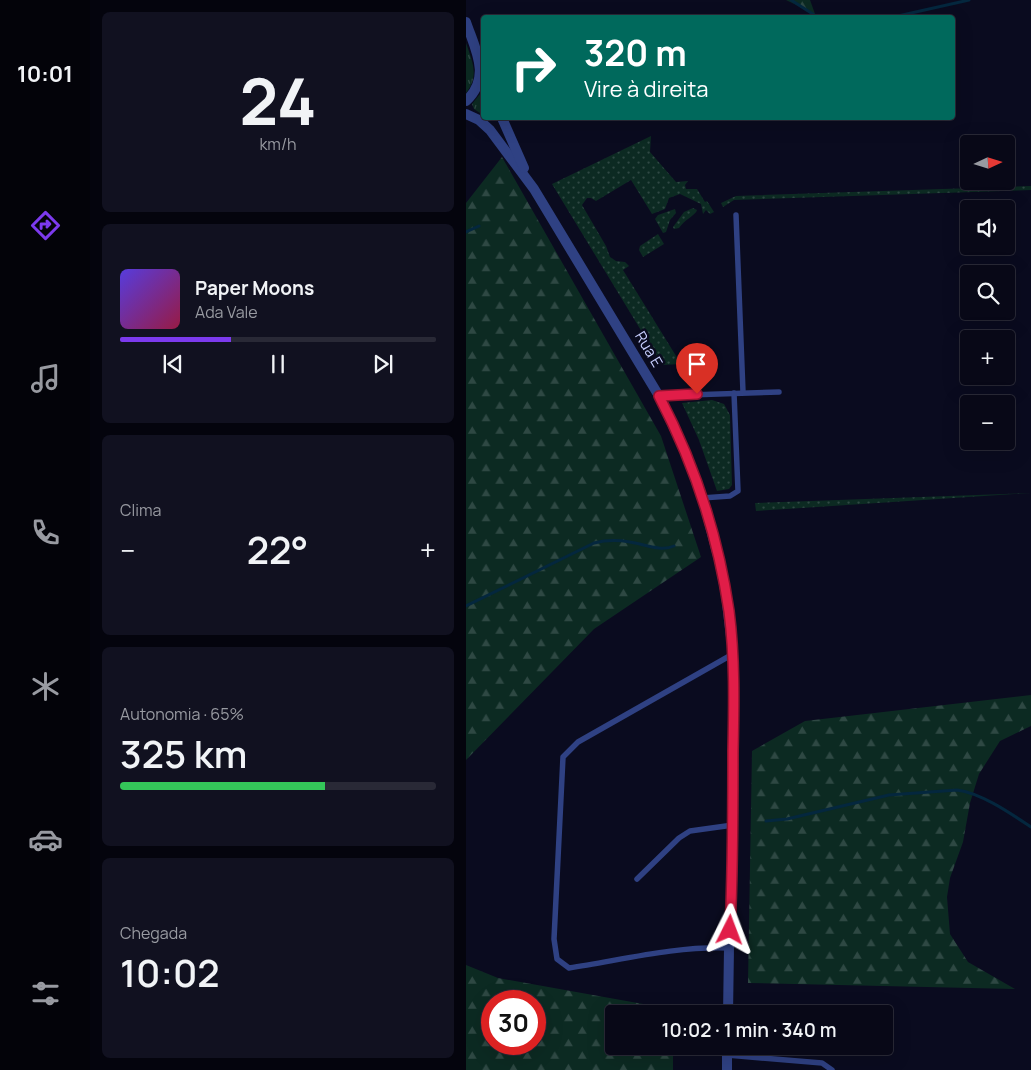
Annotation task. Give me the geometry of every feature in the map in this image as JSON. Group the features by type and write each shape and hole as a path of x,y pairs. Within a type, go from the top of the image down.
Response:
{"street":[{"path":"466,22 481,66"},
{"path":"466,101 476,88 481,73"},
{"name":"Rua E","path":"466,114 479,120 490,130 534,189 659,396 684,449 702,498 720,564 729,610 733,654 733,825 728,1005"},
{"name":"Rua E","path":"503,120 534,189"},
{"path":"727,1055 727,1070"}],"lane":[{"path":"736,215 743,392"},
{"path":"659,396 779,392"},
{"path":"702,498 730,496 738,491 734,393"},
{"path":"729,948 666,951 569,968 557,958 554,939 563,757 578,742 733,654"},
{"path":"637,879 679,838 690,831 733,825"},
{"path":"756,1055 822,1064 832,1070"}],"green space":[{"path":"786,0 810,0 815,14"},
{"path":"466,43 474,74 473,81 466,93"},
{"path":"480,94 481,114 474,109 472,104"},
{"path":"651,136 650,152 676,182 688,181 685,185 686,189 697,189 714,212 710,214 706,210 703,214 701,204 680,194 669,198 665,209 652,214 631,180 596,201 587,198 582,205 606,246 610,257 616,261 625,262 629,266 623,270 681,364 662,365 552,184"},
{"path":"502,157 661,436 701,557 594,629 466,760 466,203"},
{"path":"1031,186 1031,190 734,200 723,207 721,203 736,196 960,188 960,190 1015,190 1015,187"},
{"path":"693,208 697,210 694,214 679,228 674,229 673,227 684,212"},
{"path":"675,209 676,213 670,220 666,232 663,233 655,219 658,215"},
{"path":"658,234 664,244 643,257 639,250 640,246"},
{"path":"712,400 724,404 730,415 732,485 729,489 717,491 699,440 682,403"},
{"path":"1031,493 756,511 755,503"},
{"path":"1031,695 1031,726 1000,741 979,774 970,803 963,842 950,878 947,897 950,934 968,962 1015,989 748,983 752,751 805,721"},
{"path":"466,965 498,978 649,1005 605,1005 605,1055 673,1055 673,1070 466,1070"}],"waterway":[{"path":"791,0 814,15"},
{"path":"902,15 969,0"},
{"path":"466,232 479,226"},
{"path":"466,606 594,543 616,541 658,548 674,546"},
{"path":"766,821 787,819 889,795 957,790 985,799 1031,827"}],"route":[{"path":"697,394 659,396 673,423 704,502 713,533 729,610 734,682 733,854 730,930"}]}
